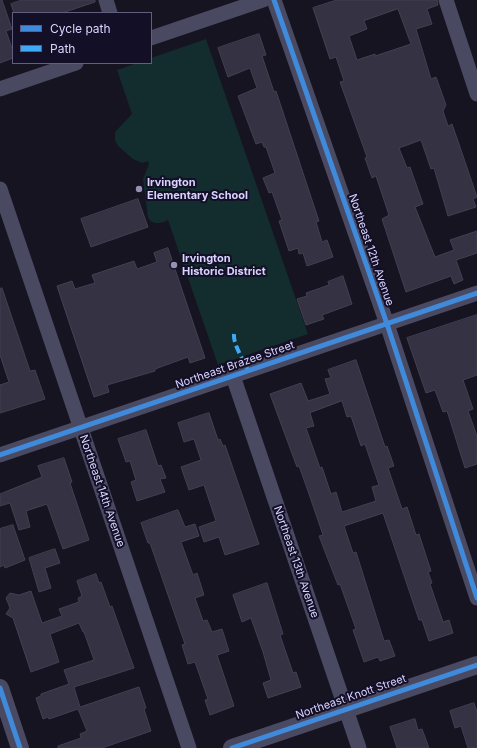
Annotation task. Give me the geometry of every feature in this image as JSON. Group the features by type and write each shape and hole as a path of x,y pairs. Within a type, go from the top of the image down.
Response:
{"street":[{"path":"106,0 110,12"},
{"path":"152,38 263,0"},
{"name":"Northeast 12th Avenue","path":"274,0 387,324 477,598"},
{"path":"446,0 477,94"},
{"path":"0,89 73,64"},
{"name":"Northeast 14th Avenue","path":"0,189 189,748"},
{"name":"Northeast Brazee Street","path":"0,455 477,294"},
{"name":"Northeast 13th Avenue","path":"232,376 359,748"},
{"name":"Northeast Knott Street","path":"232,748 477,665"},
{"path":"0,688 20,748"}],"green space":[{"path":"206,39 308,334 218,365 168,220 155,223 150,221 148,218 143,179 149,164 148,161 142,163 133,159 118,146 115,140 115,132 132,114 117,70 134,64 152,64 152,58"}],"building":[{"path":"0,0 2,0 12,29 6,31 12,48 12,58 0,63"},
{"path":"22,0 95,0 95,2 65,12 14,12 11,4"},
{"path":"337,0 437,0 438,5 427,9 432,24 416,29 431,79 436,77 446,105 443,111 448,126 452,124 460,147 477,197 473,199 476,207 448,216 434,168 431,169 421,140 399,148 407,168 410,167 423,204 415,207 435,257 454,250 450,240 477,231 477,253 456,260 463,280 454,284 451,276 406,292 382,219 389,215 376,176 372,178 365,158 367,157 340,82 344,81 336,57 330,59 313,8","holes":["398,9 411,44 375,56 375,54 357,60 349,36 367,29 364,21"]},
{"path":"259,34 266,55 262,56 274,92 276,91 319,221 316,222 322,242 327,240 333,257 307,266 303,253 299,254 298,248 289,251 279,221 282,220 272,192 269,193 263,178 275,173 266,147 264,147 262,142 256,144 238,96 257,88 250,68 228,77 218,48"},
{"path":"138,199 148,227 91,247 81,219"},
{"path":"168,248 205,358 190,363 188,357 155,369 155,371 107,385 109,392 94,397 57,286 72,281 75,289 95,283 92,275 134,261 137,269 157,262 154,253"},
{"path":"343,276 352,304 322,315 324,319 306,325 297,299 307,296 306,293 329,285 328,282"},
{"path":"2,288 30,371 35,370 45,399 0,413 0,385 9,382 0,355 0,289"},
{"path":"477,315 477,375 463,380 473,409 468,411 477,436 477,464 465,468 447,411 443,412 435,390 426,393 407,338"},
{"path":"356,360 385,447 387,446 394,466 388,468 402,509 407,507 416,535 419,534 431,571 428,572 432,583 430,584 443,622 449,620 453,633 429,641 422,620 419,620 383,513 344,526 353,553 356,552 384,641 389,640 395,656 380,661 378,657 364,662 353,630 356,629 340,584 338,585 319,536 323,535 308,491 299,466 297,467 270,394 301,383 308,401 330,394 325,379 331,378 328,370","holes":["342,401 347,417 351,416 361,446 365,444 379,485 372,487 376,501 342,512 336,492 331,494 306,428 314,426 310,413"]},
{"path":"209,413 218,440 220,439 223,446 225,445 259,544 225,555 219,537 204,542 199,527 216,521 204,485 189,490 181,467 201,460 194,439 184,442 178,423"},
{"path":"146,430 158,466 161,465 166,478 160,479 165,492 137,501 131,482 136,480 130,461 126,462 118,439"},
{"path":"64,458 72,482 70,483 89,540 63,549 47,504 26,511 30,527 19,530 10,503 0,506 0,494 42,477 38,466"},
{"path":"178,510 185,527 195,524 199,536 181,542 193,575 197,573 204,595 195,598 203,621 207,620 212,632 222,629 229,651 217,655 234,706 210,715 205,700 208,699 195,662 188,664 182,645 185,644 150,543 148,543 141,523"},
{"path":"13,525 25,560 5,568 4,565 0,567 0,529"},
{"path":"55,549 60,563 45,568 51,588 39,592 29,558"},
{"path":"96,574 99,583 101,582 110,607 112,606 134,668 74,687 80,707 139,687 146,708 144,709 151,731 102,748 58,748 58,746 81,738 80,734 87,731 78,709 49,719 48,717 43,719 36,698 41,696 41,694 69,684 64,670 94,660 84,632 79,623 50,634 59,662 31,672 13,618 6,614 10,608 6,598 10,593 19,595 31,591 42,623 62,616 59,609 79,602 78,598 82,596 77,581"},
{"path":"267,583 283,634 280,635 293,673 296,672 301,687 268,698 263,683 271,680 263,652 251,618 242,622 233,595"},
{"path":"474,703 477,712 477,748 468,748 461,726 455,728 450,711"},
{"path":"415,719 418,730 422,729 429,748 397,748 390,727"}],"marked path":[{"path":"234,334 237,348 248,371"}],"cycle path":[{"path":"274,0 387,324 477,598"},
{"path":"0,455 477,293"},
{"path":"232,748 477,665"},
{"path":"0,688 20,748"}],"place":[{"name":"Irvington Elementary School","path":"139,189"},
{"name":"Irvington Historic District","path":"174,265"}]}
